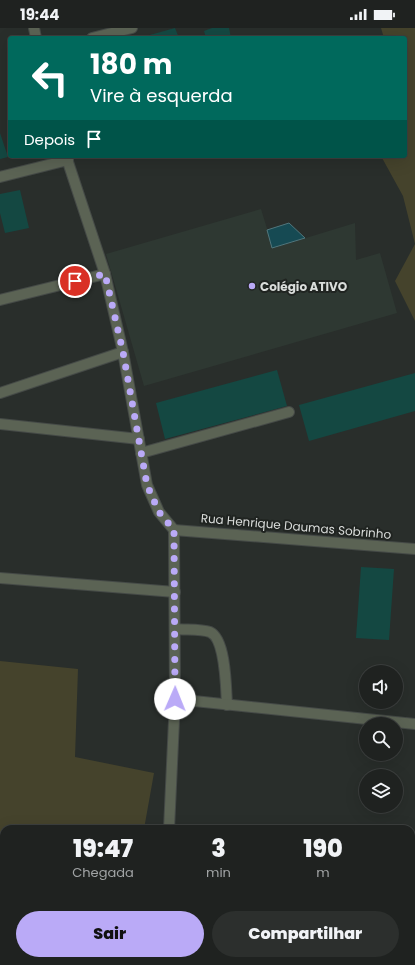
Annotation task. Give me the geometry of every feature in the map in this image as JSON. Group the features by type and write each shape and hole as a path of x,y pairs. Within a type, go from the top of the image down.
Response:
{"street":[{"path":"100,36 132,28"},
{"path":"0,177 67,158 105,274 123,352 147,485 159,512 174,530 176,629 175,699 169,825"},
{"path":"0,300 105,274"},
{"path":"0,392 123,352"},
{"path":"141,453 289,412"},
{"path":"0,424 139,439"},
{"name":"Rua Henrique Daumas Sobrinho","path":"174,530 415,548"},
{"path":"0,578 175,592"},
{"path":"176,629 210,632 218,639 222,652 227,705"},
{"path":"175,699 415,724"}],"shaded area":[{"path":"381,28 415,28 415,244 403,196 382,158 407,158 407,36 383,36"},
{"name":"Colégio ATIVO","path":"261,209 273,248 355,223 356,260 380,253 397,313 144,386 106,254"},
{"path":"415,244 415,321 395,281"},
{"path":"0,661 78,669 75,757 154,773 145,825 0,825"}],"water":[{"path":"289,223 305,238 272,248 267,230"}],"building":[{"path":"175,28 178,36 146,36"},
{"path":"212,28 229,28 231,36 205,36 204,31"},
{"path":"0,133 8,157 0,159"},
{"path":"20,190 29,228 5,233 0,213 0,194"},
{"path":"277,370 287,406 165,439 156,403"},
{"path":"415,373 415,411 309,441 299,405"},
{"path":"361,567 394,569 389,640 356,638"}],"place":[{"name":"Colégio ATIVO","path":"252,286"}],"route":[{"path":"75,281 105,274 123,352 147,485 159,512 174,530 176,629 175,699"}]}
